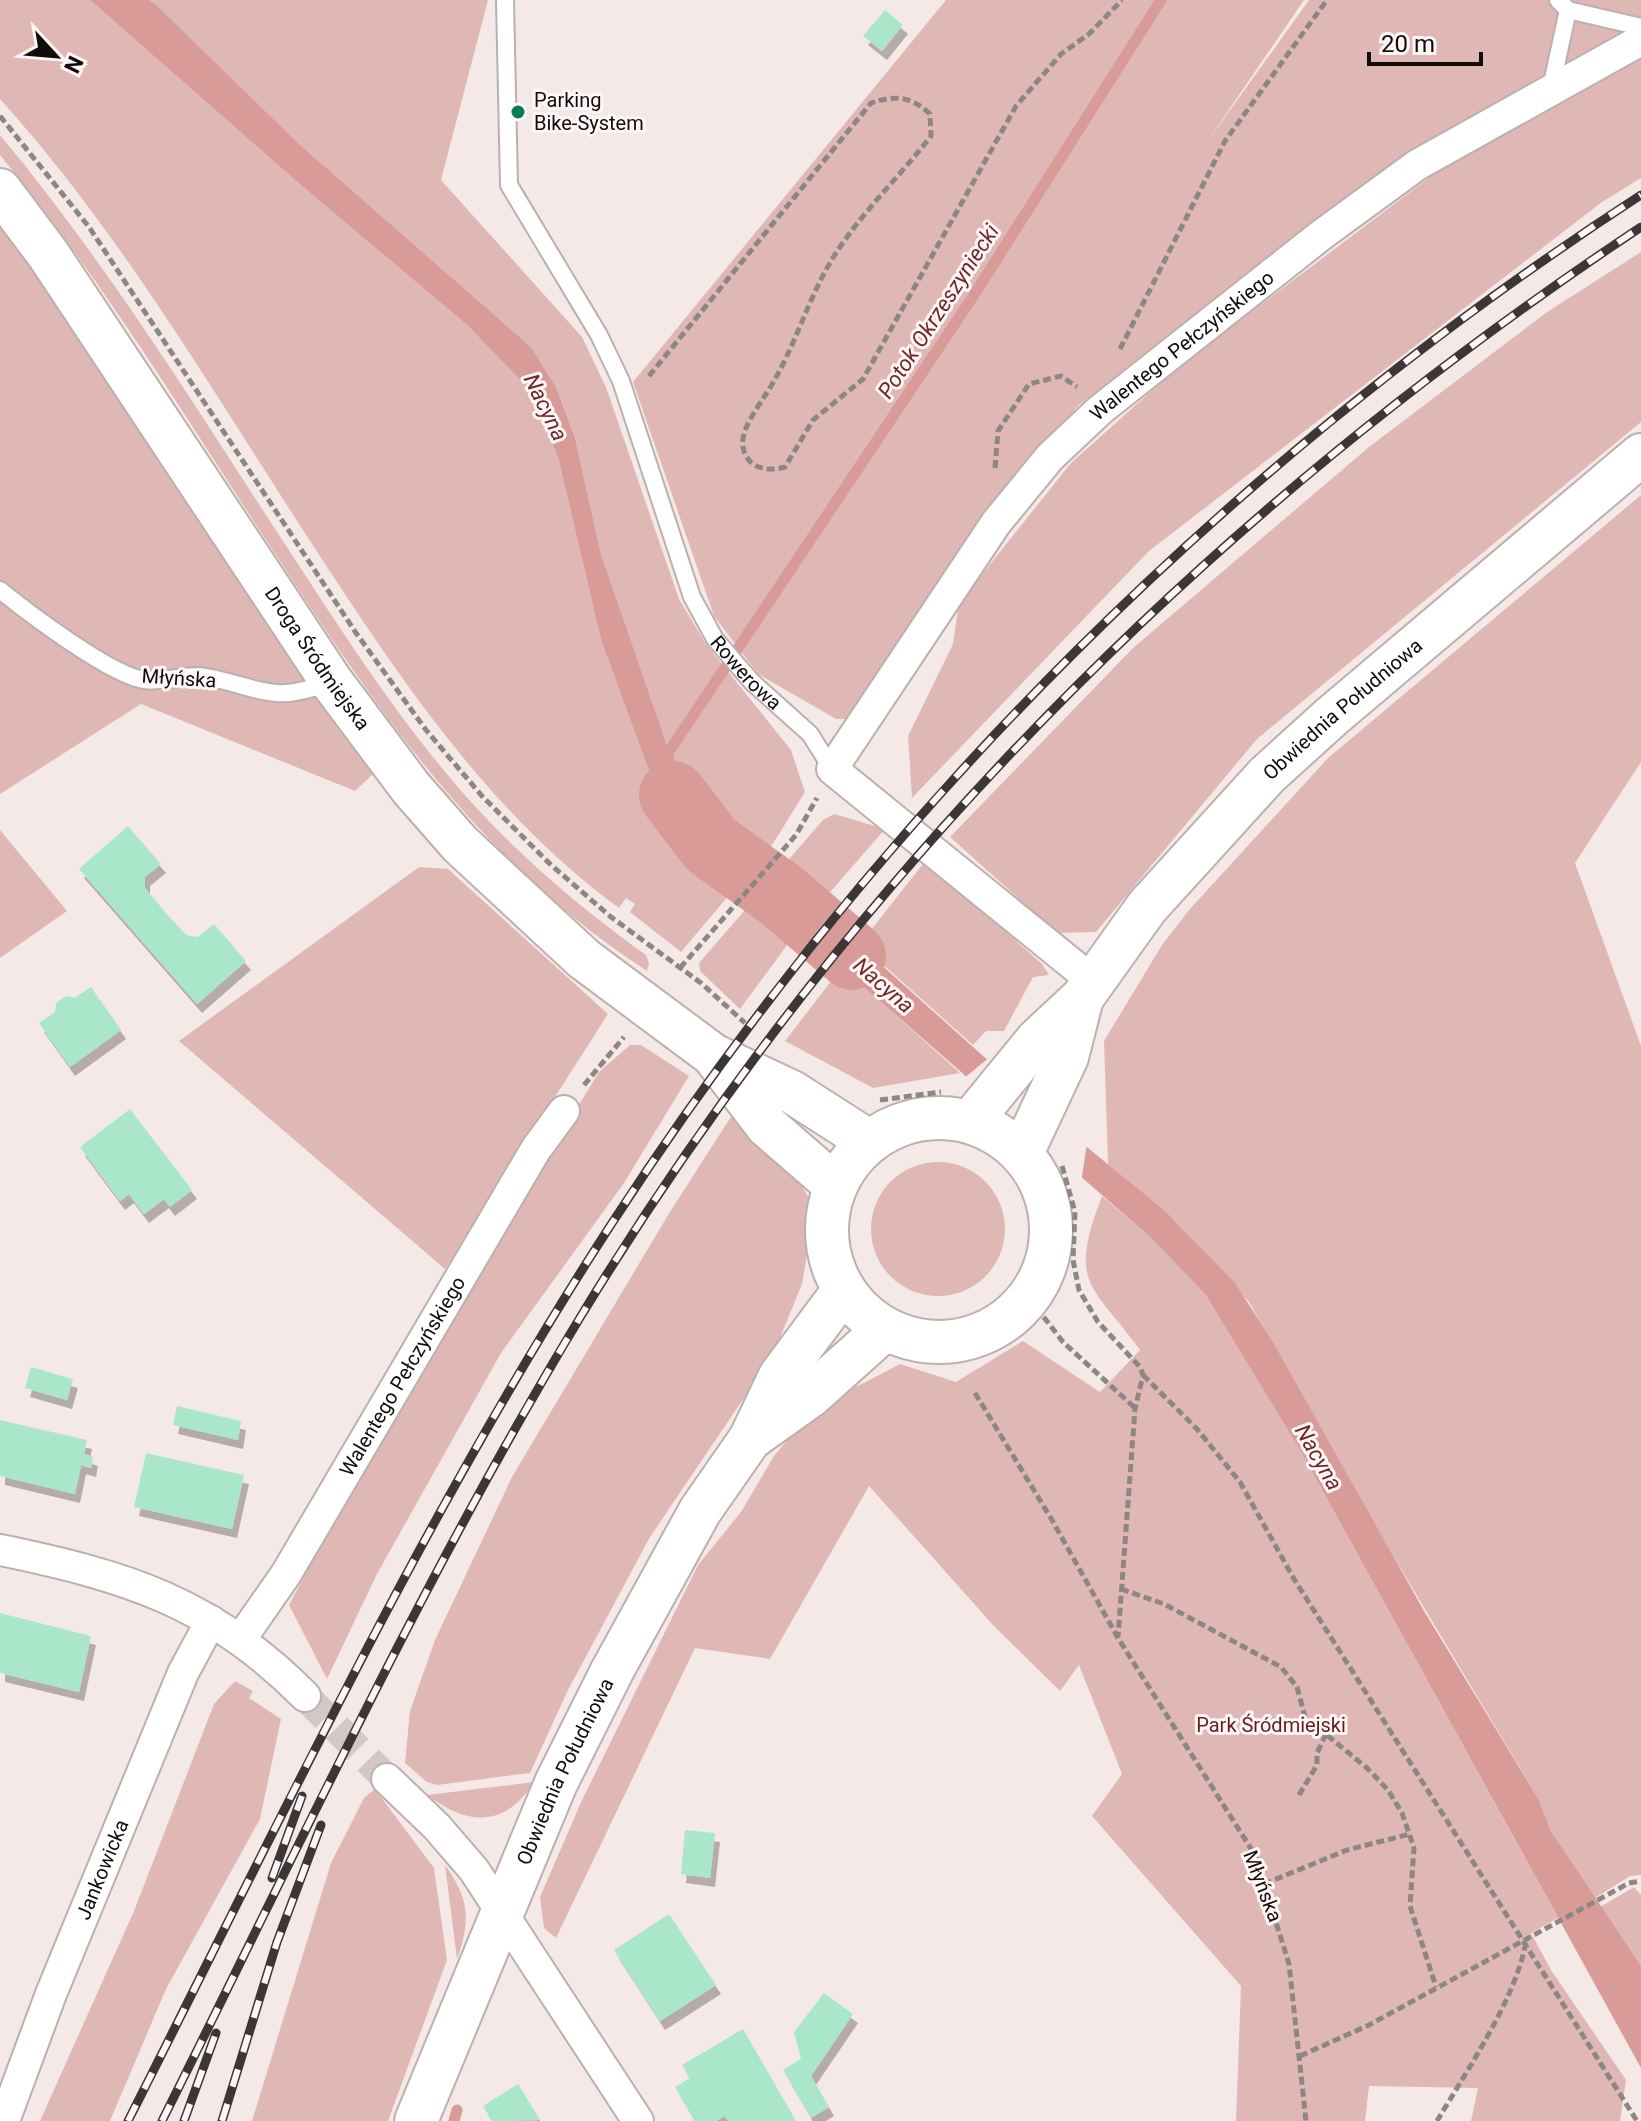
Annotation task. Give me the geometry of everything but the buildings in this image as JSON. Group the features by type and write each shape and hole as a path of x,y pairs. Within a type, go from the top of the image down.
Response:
{"main road":[{"name":"Droga Śródmiejska","path":"0,190 57,266 331,681 419,798 504,887 584,959 713,1055 792,1092 870,1142"},
{"name":"Obwiednia Południowa","path":"1022,1153 1052,1048 1088,990 1147,907 1267,775 1342,707 1641,455"},
{"name":"Obwiednia Południowa","path":"970,1122 1052,1048"},
{"name":"Droga Śródmiejska","path":"713,1055 767,1126 836,1186"},
{"path":"928,1118 970,1122 998,1134 1022,1153 1043,1187 1052,1224 1047,1264 1029,1298 1013,1315 974,1337 928,1342 885,1329 862,1312 844,1290 827,1238 830,1203 850,1161 888,1130 928,1118"},
{"name":"Obwiednia Południowa","path":"416,2121 556,1783 612,1671 700,1511 750,1439 780,1376 844,1290"},
{"name":"Obwiednia Południowa","path":"750,1439 809,1397 885,1329"}],"street":[{"name":"Walentego Pełczyńskiego","path":"832,769 996,523 1050,457 1100,410 1307,246 1417,165 1641,40"},
{"name":"Rowerowa","path":"832,769 1088,990"},
{"name":"Walentego Pełczyńskiego","path":"240,1640 286,1574 536,1149 564,1111"},
{"path":"0,1550 128,1580 211,1621 240,1640 273,1665 305,1696"},
{"name":"Jankowicka","path":"4,2121 51,1994 171,1702 211,1621"},
{"path":"387,1779 456,1847 638,2121"}],"lane":[{"name":"Rowerowa","path":"505,0 509,185 599,335 627,401 692,597 721,646 741,670 810,734 832,769"},
{"path":"1551,88 1563,5 1641,27"},
{"name":"Młyńska","path":"0,590 70,641 144,680 202,676 280,696 302,693 331,681"}],"path":[{"path":"627,401 871,103 887,97 905,98 930,114 931,136 836,252 787,358 745,431 742,446 749,459 761,469 772,471 785,467 813,420 863,379 1016,106 1061,54 1089,34 1122,0"},
{"path":"1118,353 1225,141 1327,0"},
{"path":"0,116 89,227 400,695 482,796 580,892 680,968 796,835 832,769"},
{"path":"996,523 993,504 998,431 1029,384 1061,376 1080,389"},
{"path":"564,1111 620,1039"},
{"path":"1065,1179 1075,1212 1073,1260 1079,1290 1098,1322 1143,1375 1197,1429 1240,1482 1294,1579 1456,1837 1526,1940 1563,2006 1637,2121"},
{"path":"1029,1298 1063,1342 1135,1409"},
{"path":"1118,1638 1135,1409 1143,1375"},
{"name":"Młyńska","path":"975,1393 1052,1520 1118,1638 1255,1855 1289,1964 1306,2121"},
{"path":"1121,1589 1164,1604 1281,1667 1297,1687 1305,1717 1367,1768 1388,1790 1414,1848 1410,1906 1436,1987"},
{"path":"1299,1795 1317,1765 1317,1753 1326,1734"},
{"path":"1264,1884 1347,1850 1410,1834"},
{"path":"1300,2056 1369,2025 1620,1889 1641,1881"},
{"path":"1437,2121 1496,2018 1524,1955 1526,1940"}],"green space":[{"path":"0,0 90,0 296,181 467,325 529,389 558,457 601,640 656,790 687,841 725,877 744,853 698,808 682,781 673,750 668,751 601,554 575,438 556,387 531,347 298,143 149,0 488,0 441,180 582,337 606,387 679,599 706,644 791,750 805,792 774,842 681,952 630,912 635,904 626,898 619,908 534,836 459,752 391,663 133,269 47,153 0,99"},
{"path":"946,0 1304,0 1205,145 1309,0 1641,0 1641,24 1503,99 1444,137 1079,405 982,517 854,719 836,719 758,674 714,616 633,382"},
{"path":"1641,58 1641,178 1602,202 1149,551 912,798 908,736 953,644 959,603 1071,463 1177,368 1467,149"},
{"path":"0,135 117,290 358,655 424,746 473,804 534,865 646,955 649,963 647,971 590,931 538,887 490,840 402,737 323,626 148,358 39,204 0,155"},
{"path":"0,223 95,359 276,639 373,774 355,791 141,704 0,794"},
{"path":"1641,252 1641,422 1257,739 1096,932 1057,933 950,837 1133,648 1369,447 1547,312"},
{"path":"1641,495 1641,762 1575,863 1641,1046 1641,1875 1630,1876 1595,1898 1551,1831 1539,1800 1346,1477 1249,1302 1176,1222 1108,1164 1104,1041 1162,945 1189,910 1328,758"},
{"path":"834,814 885,829 818,906 790,883 771,906 799,929 740,1009 700,971 699,963 823,820"},
{"path":"0,830 67,911 0,958"},
{"path":"926,860 1042,964 1049,975 1033,977 1004,1031 986,1031 973,1045 860,944"},
{"path":"419,867 448,869 608,1014 445,1269 179,1041"},
{"path":"842,967 960,1073 873,1088 785,1041"},
{"path":"630,1045 641,1045 689,1076 624,1183 501,1353 377,1574 327,1679 289,1605 398,1399 599,1072"},
{"path":"734,1112 794,1173 815,1208 802,1284 773,1355 650,1537 568,1690 530,1773 437,1785 427,1782 405,1763 410,1711 435,1640 512,1477 668,1215"},
{"path":"938,1162 964,1167 985,1182 1000,1203 1005,1229 1000,1255 985,1276 964,1291 938,1296 912,1291 891,1276 876,1255 871,1229 876,1203 891,1182 912,1167"},
{"name":"Park Śródmiejski","path":"1102,1196 1149,1236 1206,1295 1299,1448 1558,1918 1531,1933 1551,1970 1626,2080 1620,2121 1471,2121 1478,2088 1369,2086 1365,2121 1236,2121 1241,1986 1092,1816 1122,1774 1079,1665 1060,1691 993,1625 869,1486 770,1659 695,1648 556,1938 544,1928 540,1897 582,1800 698,1565 741,1512 774,1456 812,1411 834,1390 860,1385 900,1364 956,1382 1023,1341 1100,1392 1140,1350 1097,1295 1086,1266 1092,1225"},
{"path":"235,1681 253,1691 249,1698 281,1719 260,1819 166,1989 110,2121 40,2121 134,1911 214,1704"},
{"path":"534,1782 511,1808 485,1817 457,1813 427,1795"},
{"path":"375,1789 434,1868 447,1960 388,2121 252,2121 331,1863 364,1798"},
{"path":"445,1865 459,1888 465,1910 466,1921 457,1959"},
{"path":"1634,1887 1641,1895 1641,1966 1600,1907"}],"water":[{"path":"90,0 149,0 156,5 298,143 531,347 556,387 575,438 601,554 668,749 673,750 681,781 708,821 744,853 725,877 687,841 656,790 601,640 558,457 529,389 467,325 296,181"},
{"path":"790,883 1060,1125 1165,1211 1235,1283 1274,1344 1424,1611 1539,1800 1551,1831 1641,1966 1641,2068 1299,1448 1206,1295 1149,1236 771,906"}],"pier":[{"path":"820,903 862,940 840,970 796,932"},
{"path":"991,1056 1087,1143 1081,1183 962,1080"}],"waterway":[{"name":"Potok Okrzeszyniecki","path":"664,759 974,295 1161,0"},
{"name":"Nacyna","path":"673,795 711,845 781,895 852,956"},
{"path":"454,2121 457,2110"}],"tunnel":[{"path":"305,1696 387,1779"}],"railway":[{"path":"128,2121 359,1664 481,1439 546,1328 614,1220 718,1069 829,924 948,786 1074,654 1206,528 1345,410 1490,299 1641,195"},
{"path":"162,2121 363,1714 523,1414 581,1316 686,1154 800,999 921,852 1050,713 1187,580 1331,456 1483,338 1641,227"},
{"path":"272,1878 302,1796"},
{"path":"222,2121 277,1942 321,1825"},
{"path":"184,2121 216,2033"}],"place":[{"name":"Parking Bike-System","path":"518,112"}]}
